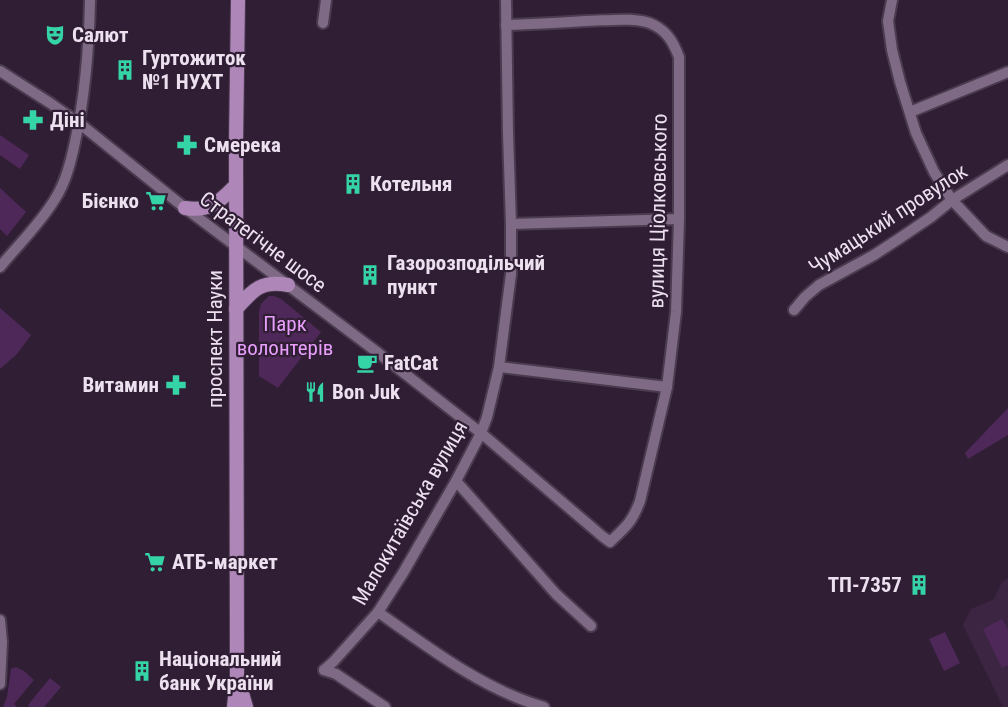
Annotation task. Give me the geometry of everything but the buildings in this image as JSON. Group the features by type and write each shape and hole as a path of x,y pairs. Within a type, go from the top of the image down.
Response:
{"main road":[{"name":"проспект Науки","path":"234,707 237,678 238,0"},
{"path":"185,208 214,206 236,184"},
{"path":"236,309 260,286 278,283 288,285"},
{"name":"проспект Науки","path":"237,678 246,707"}],"street":[{"path":"0,267 48,210 57,197 68,169 79,123 87,68 90,0"},
{"path":"323,23 326,0"},
{"name":"Малокитаївська вулиця","path":"385,707 336,674 324,670 378,612 456,481 481,434 487,417 499,367 511,274 506,0"},
{"path":"889,1 888,21 900,82 916,133 934,172 952,200 986,236 1008,246"},
{"name":"вулиця Ціолковського","path":"507,25 642,21 654,24 665,33 674,43 678,57 679,219 676,312 667,387 640,501 628,526 610,542"},
{"name":"Стратегічне шосе","path":"0,71 79,123 185,208 481,434 610,542"},
{"path":"910,112 1008,72"},
{"name":"Чумацький провулок","path":"794,310 804,297 819,285 874,255 952,200 1008,165"},
{"path":"511,224 679,219"},
{"path":"499,367 667,387"},
{"path":"456,481 556,594 591,626"},
{"path":"378,612 430,649 475,676 503,691 544,707"},
{"path":"0,620 2,642 0,684"}],"shaded area":[{"path":"1008,578 1008,707 1003,707 963,625 971,609 994,599 1002,582"}],"green space":[{"path":"0,135 29,155 20,169 0,155"},
{"path":"0,188 26,212 7,236 0,229"},
{"name":"Парк волонтерів","path":"269,296 281,299 321,332 278,388 259,376 259,312 261,304"},
{"path":"0,308 31,335 17,354 0,369"},
{"path":"1008,408 1008,435 968,459 965,453"},
{"path":"1002,619 1008,630 1008,665 1002,668 983,629"},
{"path":"945,632 960,663 944,671 929,639"},
{"path":"16,667 34,680 14,704 17,707 3,707 7,697 11,669"},
{"path":"50,678 61,687 44,707 30,707 28,705"}],"place":[{"name":"Салют","path":"55,35"},
{"name":"Гуртожиток №1 НУХТ","path":"125,70"},
{"name":"Діні","path":"33,120"},
{"name":"Смерека","path":"187,145"},
{"name":"Котельня","path":"353,184"},
{"name":"Бієнко","path":"156,201"},
{"name":"Газорозподільчий пункт","path":"370,275"},
{"name":"FatCat","path":"367,363"},
{"name":"Витамин","path":"176,385"},
{"name":"Bon Juk","path":"315,392"},
{"name":"АТБ-маркет","path":"155,562"},
{"name":"ТП-7357","path":"919,585"},
{"name":"Національний банк України","path":"142,671"}]}
